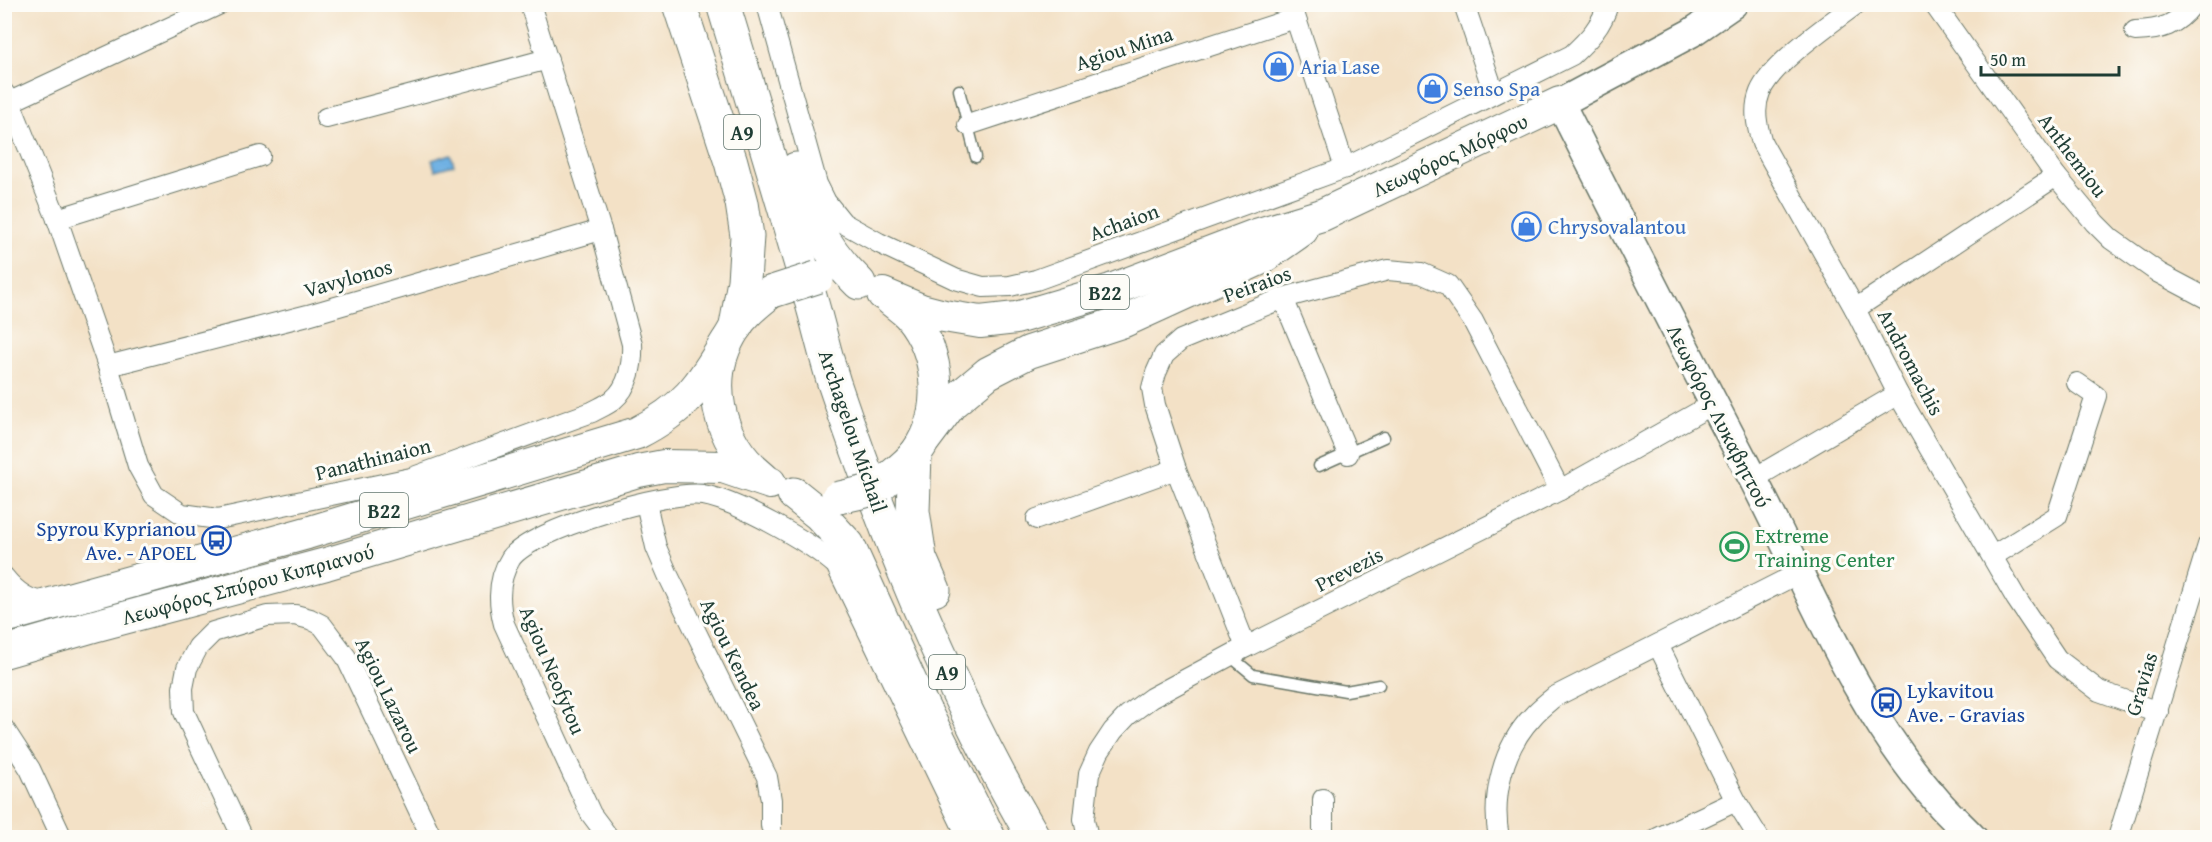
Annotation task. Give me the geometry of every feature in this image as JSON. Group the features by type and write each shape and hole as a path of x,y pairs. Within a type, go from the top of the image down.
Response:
{"highway":[{"path":"680,4 742,203 747,236 744,281 731,334"},
{"name":"Archagelou Michail","path":"700,4 749,155 814,387 868,541 897,614 928,682 1010,837"},
{"name":"Archagelou Michail","path":"723,4 768,150 833,380 883,521 946,672 1034,837"},
{"path":"765,5 811,216 822,239 847,271 871,288"},
{"path":"920,447 913,511 920,558 964,668 1053,837"},
{"path":"782,489 819,514 848,545 913,688 989,837"}],"main road":[{"name":"Λεωφόρος Μόρφου","path":"871,288 921,309 944,316 980,322 1016,318 1111,290 1256,235 1322,215 1560,103 1691,33 1733,4"},
{"name":"Λεωφόρος Λυκαβηττού","path":"1560,103 1861,690 1893,744 1938,802 1973,837"},
{"name":"Λεωφόρος Μόρφου","path":"920,447 952,403 988,373 1029,352 1124,321 1262,258 1322,215"},
{"name":"B22","path":"871,288 818,277 771,292 748,311 731,334 718,367 717,394 721,421 732,446 749,467 782,489 837,498 864,492 882,484 920,447"},
{"path":"871,288 909,315 927,342 936,374 935,407 920,447"},
{"name":"Λεωφόρος Σπύρου Κυπριανού","path":"4,617 307,533 637,433 677,410 697,388 731,334"},
{"name":"Λεωφόρος Σπύρου Κυπριανού","path":"4,652 326,564 638,471 664,466 723,467 782,489"}],"street":[{"path":"7,98 220,4"},
{"name":"Panathinaion","path":"7,98 57,219 108,366 138,466 154,495 182,514 218,519 411,478 592,412 614,399 629,375 633,361 632,344 601,230 531,4"},
{"path":"1464,4 1494,93"},
{"name":"Achaion","path":"765,5 817,184 826,202 843,223 879,243 955,279 983,287 1010,286 1036,280 1345,168 1572,55 1594,32 1604,17 1608,4"},
{"name":"Andromachis","path":"1856,4 1798,49 1775,72 1760,92 1756,110 1757,126 1762,143 1855,309 1898,394 2016,598 2057,659 2099,691 2158,712"},
{"name":"Anthemiou","path":"1934,4 2056,176 2095,224 2111,239 2159,273 2208,299"},
{"path":"2135,31 2152,31 2175,23 2193,4"},
{"path":"1293,11 1345,168"},
{"name":"Agiou Mina","path":"968,125 1293,11"},
{"path":"326,118 548,59"},
{"path":"57,219 260,156"},
{"path":"1855,309 2056,176"},
{"name":"Vavylonos","path":"108,366 308,315 601,230"},
{"name":"Peiraios","path":"1238,652 1155,405 1152,388 1156,373 1164,355 1181,340 1283,298 1388,270 1421,273 1448,285 1473,321 1560,490"},
{"path":"1283,298 1348,454"},
{"path":"1993,556 2057,516 2096,396 2077,383"},
{"path":"1753,479 1898,394"},
{"name":"Prevezis","path":"1088,837 1084,819 1089,774 1099,752 1113,731 1128,715 1151,698 1560,490 1713,404"},
{"path":"1037,519 1176,469"},
{"name":"Agiou Neofytou","path":"609,837 591,814 504,624 500,610 500,587 511,558 529,543 565,526 646,502 686,494 716,498 782,530 836,565 943,791 968,837"},
{"name":"Agiou Kendea","path":"646,502 656,547 668,575 767,777 771,800 771,826"},
{"name":"Gravias","path":"2118,837 2208,545"},
{"path":"1499,837 1496,816 1498,788 1506,758 1518,735 1533,716 1554,697 1799,573"},
{"path":"4,577 30,600 56,602"},
{"name":"Agiou Lazarou","path":"243,837 184,712 183,688 187,668 198,647 213,632 267,616 295,615 322,625 346,657 432,837"},
{"path":"1658,645 1736,801 1759,837"},
{"path":"4,729 30,769 62,837"},
{"path":"1323,799 1323,837"},
{"path":"1658,837 1736,801"}],"lane":[{"path":"959,90 976,157"},
{"path":"1319,466 1384,437"},
{"path":"1238,652 1253,675 1346,691 1379,685"}],"water":[{"path":"451,154 454,165 435,170 432,160"}],"place":[{"name":"Aria Lase","path":"1279,66"},
{"name":"Senso Spa","path":"1432,88"},
{"name":"Chrysovalantou","path":"1527,226"},
{"name":"Spyrou Kyprianou Ave. - APOEL","path":"217,540"},
{"name":"Extreme Training Center","path":"1734,547"},
{"name":"Lykavitou Ave. - Gravias","path":"1886,702"}]}
